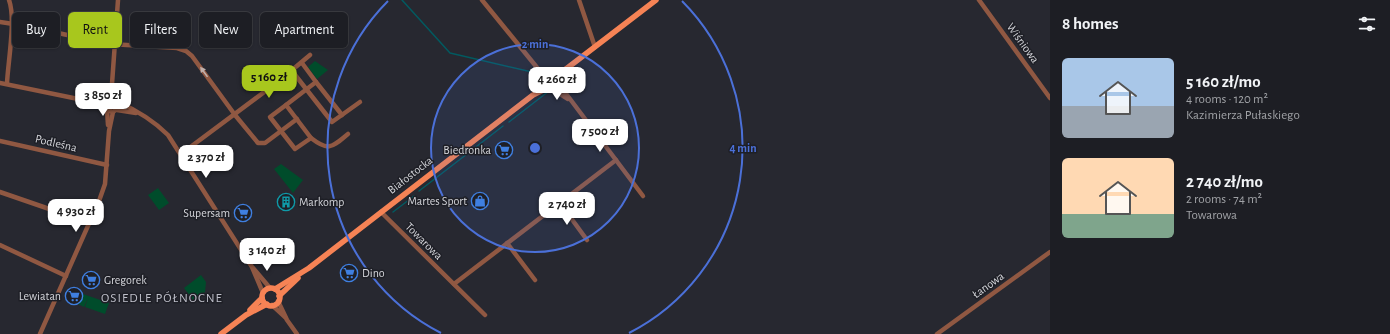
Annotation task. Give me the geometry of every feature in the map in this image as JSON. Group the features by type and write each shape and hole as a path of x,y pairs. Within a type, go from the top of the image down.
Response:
{"main road":[{"name":"Białostocka","path":"533,95 546,79 566,69 656,0"},
{"name":"Białostocka","path":"269,305 279,298 302,273 533,95 552,86 566,69"},
{"path":"546,79 544,85 552,86"},
{"path":"546,79 552,86"},
{"name":"Białostocka","path":"262,295 272,288 302,273"},
{"path":"272,288 279,298"},
{"path":"222,334 246,315 262,295 269,305 246,315"}],"street":[{"path":"7,83 11,23 11,4 9,0"},
{"path":"117,12 118,0"},
{"path":"482,0 546,79"},
{"path":"579,0 594,47"},
{"name":"Wiśniowa","path":"979,0 1050,98"},
{"path":"0,22 68,35"},
{"path":"122,44 177,48 186,51 192,56 235,115 258,143 265,143 297,119"},
{"path":"40,334 90,223 105,184 109,131 107,109 105,105 108,101 112,84 115,48"},
{"path":"181,154 235,115 292,71 310,55"},
{"path":"302,63 342,115"},
{"path":"292,71 332,122 360,102"},
{"path":"310,138 295,149 270,117 316,82"},
{"path":"0,83 7,83 88,101 115,111 137,113"},
{"path":"109,131 115,111 119,106 112,84"},
{"path":"552,86 564,91 643,196"},
{"path":"88,101 108,101 114,99 151,120 168,135 252,267 272,288"},
{"path":"286,105 310,138 319,144 328,147 335,144 348,134"},
{"name":"Podleśna","path":"0,141 107,165"},
{"path":"454,284 616,160"},
{"path":"0,192 90,223"},
{"path":"560,203 587,240"},
{"name":"Towarowa","path":"381,212 485,315"},
{"path":"507,244 534,280"},
{"path":"0,245 66,276"},
{"name":"Łanowa","path":"937,334 1050,252"},
{"path":"252,267 262,295"},
{"path":"279,298 287,320"},
{"path":"269,305 287,320 297,334"}],"green space":[{"path":"315,61 328,70 317,79 308,67"},
{"path":"281,164 303,180 293,193 274,169"},
{"path":"158,188 169,203 159,210 148,195"},
{"path":"201,275 206,282 205,292 193,300 184,288"},
{"path":"83,294 109,303 105,314 85,307 88,298 84,307 78,304"}],"waterway":[{"path":"402,0 450,53 532,72 539,80"},
{"path":"509,122 549,91"},
{"path":"472,150 503,126"},
{"path":"419,191 467,154"},
{"path":"393,212 414,196"}],"place":[{"name":"Biedronka","path":"504,150"},
{"name":"Martes Sport","path":"480,201"},
{"name":"Markomp","path":"286,202"},
{"name":"Supersam","path":"243,213"},
{"name":"Dino","path":"349,273"},
{"name":"Gregorek","path":"91,280"},
{"name":"Lewiatan","path":"74,296"}],"district":[{"name":"OSIEDLE PÓŁNOCNE","path":"162,298"}]}
